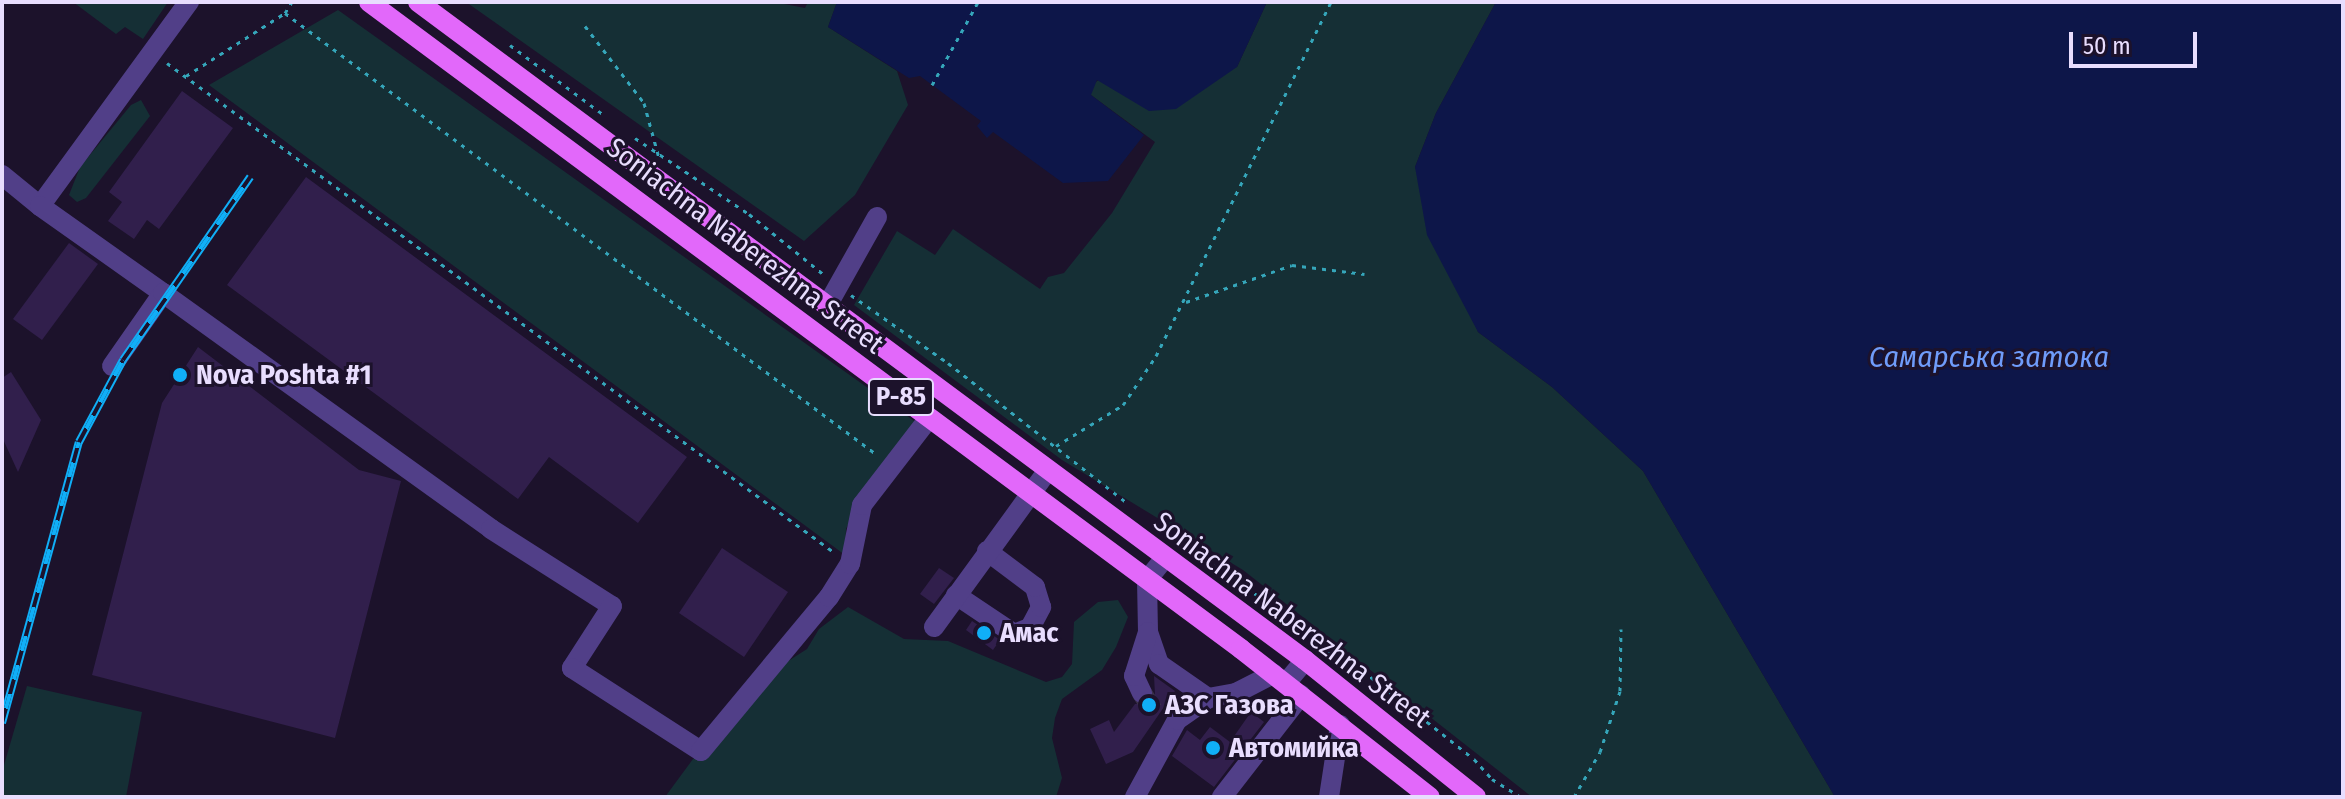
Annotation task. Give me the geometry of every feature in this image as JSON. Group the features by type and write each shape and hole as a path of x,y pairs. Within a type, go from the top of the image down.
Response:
{"main road":[{"name":"Soniachna Naberezhna Street","path":"369,2 1287,684 1430,797"},
{"name":"Soniachna Naberezhna Street","path":"418,2 1164,559 1311,649 1476,797"}],"lane":[{"path":"40,206 189,2"},
{"path":"2,175 40,206 491,529 612,606 572,668 701,751 829,597 850,564 862,505 929,418"},
{"path":"827,306 840,288 877,217"},
{"path":"112,366 163,293"},
{"path":"934,627 987,551 1032,494 1045,468"},
{"path":"956,595 1014,634 1030,628 1041,607 1035,587 987,551"},
{"path":"1164,559 1147,580 1148,632 1159,664 1208,698"},
{"path":"1142,693 1134,676 1148,632"},
{"path":"1222,797 1287,684 1311,649"},
{"path":"1135,797 1163,725 1177,720 1208,698 1287,684"},
{"path":"1329,797 1340,725"}],"path":[{"path":"186,76 285,13 292,2"},
{"path":"932,85 978,2"},
{"path":"1045,468 1056,446 1123,405 1186,302 1331,2"},
{"path":"285,13 838,431 893,465"},
{"path":"585,26 644,103 665,185"},
{"path":"507,43 609,119"},
{"path":"151,51 850,564"},
{"path":"629,134 658,150 779,236 840,288 1056,446 1136,512"},
{"path":"1186,302 1292,265 1364,274"},
{"path":"1176,540 1266,601 1311,649 1372,678 1474,759 1492,779 1521,797"},
{"path":"1574,797 1600,752 1620,691 1621,629"}],"green space":[{"path":"73,2 168,2 143,39 125,27 116,34"},
{"path":"466,2 774,2 805,8 808,2 837,2 828,27 897,71 908,105 855,195 804,241"},
{"path":"1267,2 1496,2 1436,113 1415,167 1478,332 1552,387 1643,471 1835,797 1532,797 1243,570 1062,460 854,305 897,231 935,255 953,229 1040,289 1048,277 1064,273 1112,213 1155,142 1091,95 1091,86 1101,78 1237,67"},
{"path":"338,10 917,423 859,501 846,529 845,555 209,85"},
{"path":"141,100 150,116 86,198 77,202 69,195 80,167 131,105"},
{"path":"1118,600 1128,617 1116,647 1102,670 1062,699 1055,718 1052,738 1062,778 1056,797 665,797 693,759 711,750 782,665 807,649 819,629 848,607 904,639 948,641 1046,682 1062,677 1072,664 1074,622 1098,602"},
{"path":"27,686 142,712 126,797 2,797 2,772"}],"water":[{"path":"837,2 1267,2 1237,67 1176,109 1149,111 1097,80 1091,95 1144,135 1108,181 1063,183 993,132 987,138 977,126 981,121 920,76 909,78 828,27"},
{"name":"Самарська затока","path":"1496,2 2343,2 2343,797 1835,797 1643,471 1552,387 1478,332 1427,235 1415,167 1436,113"}],"building":[{"path":"182,91 233,128 159,229 147,220 134,239 108,221 122,202 109,192"},
{"path":"306,177 687,457 638,523 549,457 518,499 227,285"},
{"path":"69,243 98,264 42,340 13,319"},
{"path":"198,347 359,470 401,481 335,738 92,675 162,403"},
{"path":"11,372 41,420 18,472 2,437 2,378"},
{"path":"722,548 788,592 744,657 679,613"},
{"path":"939,568 954,578 934,604 920,594"},
{"name":"Амас","path":"972,621 1000,640 993,650 966,630"},
{"name":"АЗС Газова","path":"1154,676 1175,691 1133,752 1106,764 1090,729 1109,720 1114,732 1135,704 1148,704 1155,695"},
{"name":"Автомийка","path":"1251,712 1264,722 1214,787 1172,756 1187,730 1200,740 1210,727 1230,742"}],"tunnel":[{"path":"1142,693 1157,717"}],"railway":[{"path":"2,723 79,442 123,360 250,177"}],"place":[{"name":"Nova Poshta #1","path":"180,375"},
{"name":"Амас","path":"984,633"},
{"name":"АЗС Газова","path":"1149,705"},
{"name":"Автомийка","path":"1213,748"}]}
